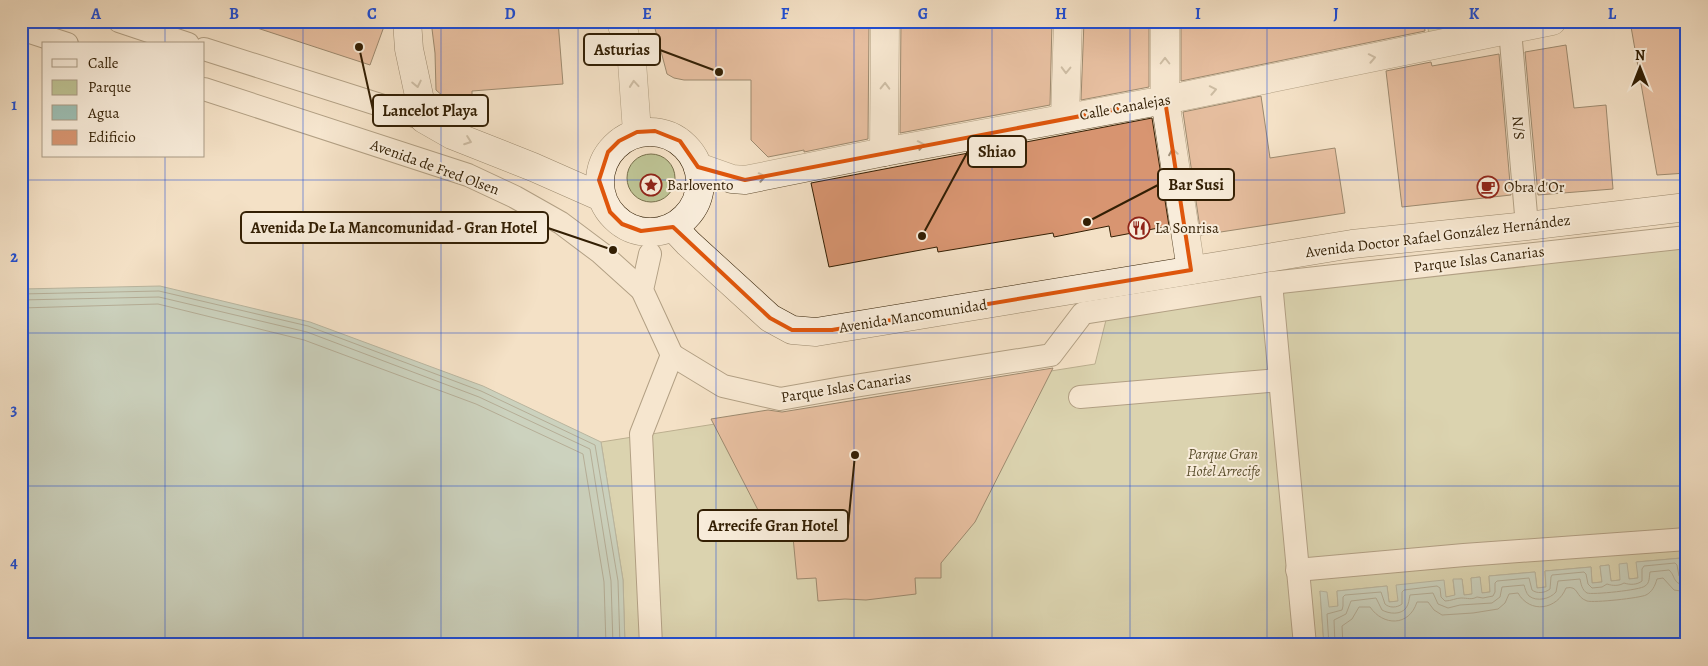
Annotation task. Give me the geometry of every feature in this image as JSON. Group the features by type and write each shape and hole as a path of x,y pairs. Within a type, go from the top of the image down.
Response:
{"main road":[{"path":"407,21 409,50 424,119 452,135 533,166 601,197"},
{"path":"621,21 632,62 638,132"},
{"path":"884,152 885,21"},
{"path":"1065,118 1068,21"},
{"path":"1164,21 1165,100 1191,270"},
{"name":"Calle Canalejas","path":"698,166 732,179 745,180 1165,100 1552,21"},
{"path":"655,131 667,134 680,141 691,152 698,166 700,186 696,203 686,217 673,227 656,232 630,228 622,224 610,212 601,197 599,180 601,166 608,152 619,141 638,132 655,131"},
{"name":"Avenida Doctor Rafael González Hernández","path":"1191,270 1352,244 1687,207"},
{"name":"Avenida Mancomunidad","path":"673,227 770,318 792,330 832,330 1191,270"}],"street":[{"path":"119,21 182,42"},
{"path":"21,29 61,42"},
{"name":"S/N","path":"1510,30 1527,226"},
{"path":"205,49 424,119"},
{"name":"Avenida de Fred Olsen","path":"205,89 468,175 515,197 561,223 601,253 642,290"},
{"name":"Parque Islas Canarias","path":"672,355 723,386 780,399 1051,355 1084,313 1271,283 1687,237"},
{"path":"650,254 642,290 672,355 641,434 651,645"},
{"path":"1271,283 1305,645"},
{"path":"1080,397 1279,380"},
{"path":"1297,570 1687,539"}],"highlighted area":[{"path":"1165,100 1191,270 832,330 792,330 770,318 673,227 641,231 622,224 610,212 599,180 608,152 619,141 637,132 655,131 680,141 698,167 745,180"}],"green space":[{"path":"1426,21 1488,21 1429,33"},
{"path":"646,154 656,154 668,161 675,173 675,183 668,195 656,202 646,202 638,198 631,191 627,183 627,173 631,165 638,158"},
{"name":"Parque Gran Hotel Arrecife","path":"1687,240 1687,574 1683,574 1681,558 1637,562 1638,578 1629,579 1626,563 1620,580 1611,581 1609,565 1600,566 1602,582 1592,583 1591,567 1545,571 1546,587 1537,588 1535,572 1489,576 1490,592 1481,593 1480,577 1471,578 1473,594 1464,595 1462,579 1453,580 1455,596 1389,602 1387,586 1337,591 1338,607 1328,608 1320,591 1324,645 625,645 623,580 601,442 1095,364 1107,316"}],"water":[{"path":"160,286 310,322 483,386 601,442 623,580 625,645 21,645 21,289"},
{"path":"1682,558 1683,574 1687,574 1687,645 1324,645 1320,591 1327,592 1329,607 1338,606 1337,591 1387,586 1389,602 1398,601 1396,585 1444,580 1446,597 1455,595 1453,579 1462,579 1464,595 1472,594 1471,578 1480,577 1482,593 1490,592 1489,576 1535,572 1537,588 1546,587 1545,571 1591,567 1592,583 1602,582 1600,566 1609,565 1611,581 1620,580 1619,564 1627,563 1629,579 1638,578 1636,562"}],"building":[{"path":"252,21 386,21 370,65 251,26"},
{"path":"431,21 558,21 563,84 472,91 472,96 444,97 436,90 435,53"},
{"path":"653,21 869,21 868,139 768,157 751,140 751,80 684,80 667,74"},
{"path":"901,21 1052,21 1050,105 900,133"},
{"path":"1084,21 1149,21 1149,87 1081,100"},
{"path":"1181,21 1424,21 1425,31 1181,81"},
{"path":"1630,21 1687,21 1687,173 1657,175"},
{"path":"1566,45 1574,108 1606,105 1613,189 1538,195 1525,52"},
{"path":"1499,54 1511,195 1402,207 1386,71 1431,62 1432,66"},
{"path":"1261,96 1270,158 1335,148 1345,213 1201,235 1183,112"},
{"path":"1152,118 1169,226 1111,237 1109,226 1054,237 1053,233 938,252 937,247 829,267 811,183"},
{"path":"1053,368 975,522 941,563 941,578 915,578 916,594 866,600 818,601 816,578 797,579 793,537 773,539 711,419 768,410 782,412"}],"place":[{"name":"Lancelot Playa","path":"359,47"},
{"name":"Asturias","path":"719,72"},
{"name":"Barlovento","path":"651,185"},
{"name":"Obra d'Or","path":"1488,187"},
{"name":"Bar Susi","path":"1087,222"},
{"name":"La Sonrisa","path":"1139,228"},
{"name":"Shiao","path":"922,236"},
{"name":"Avenida De La Mancomunidad - Gran Hotel","path":"613,250"},
{"name":"Arrecife Gran Hotel","path":"855,455"}]}
